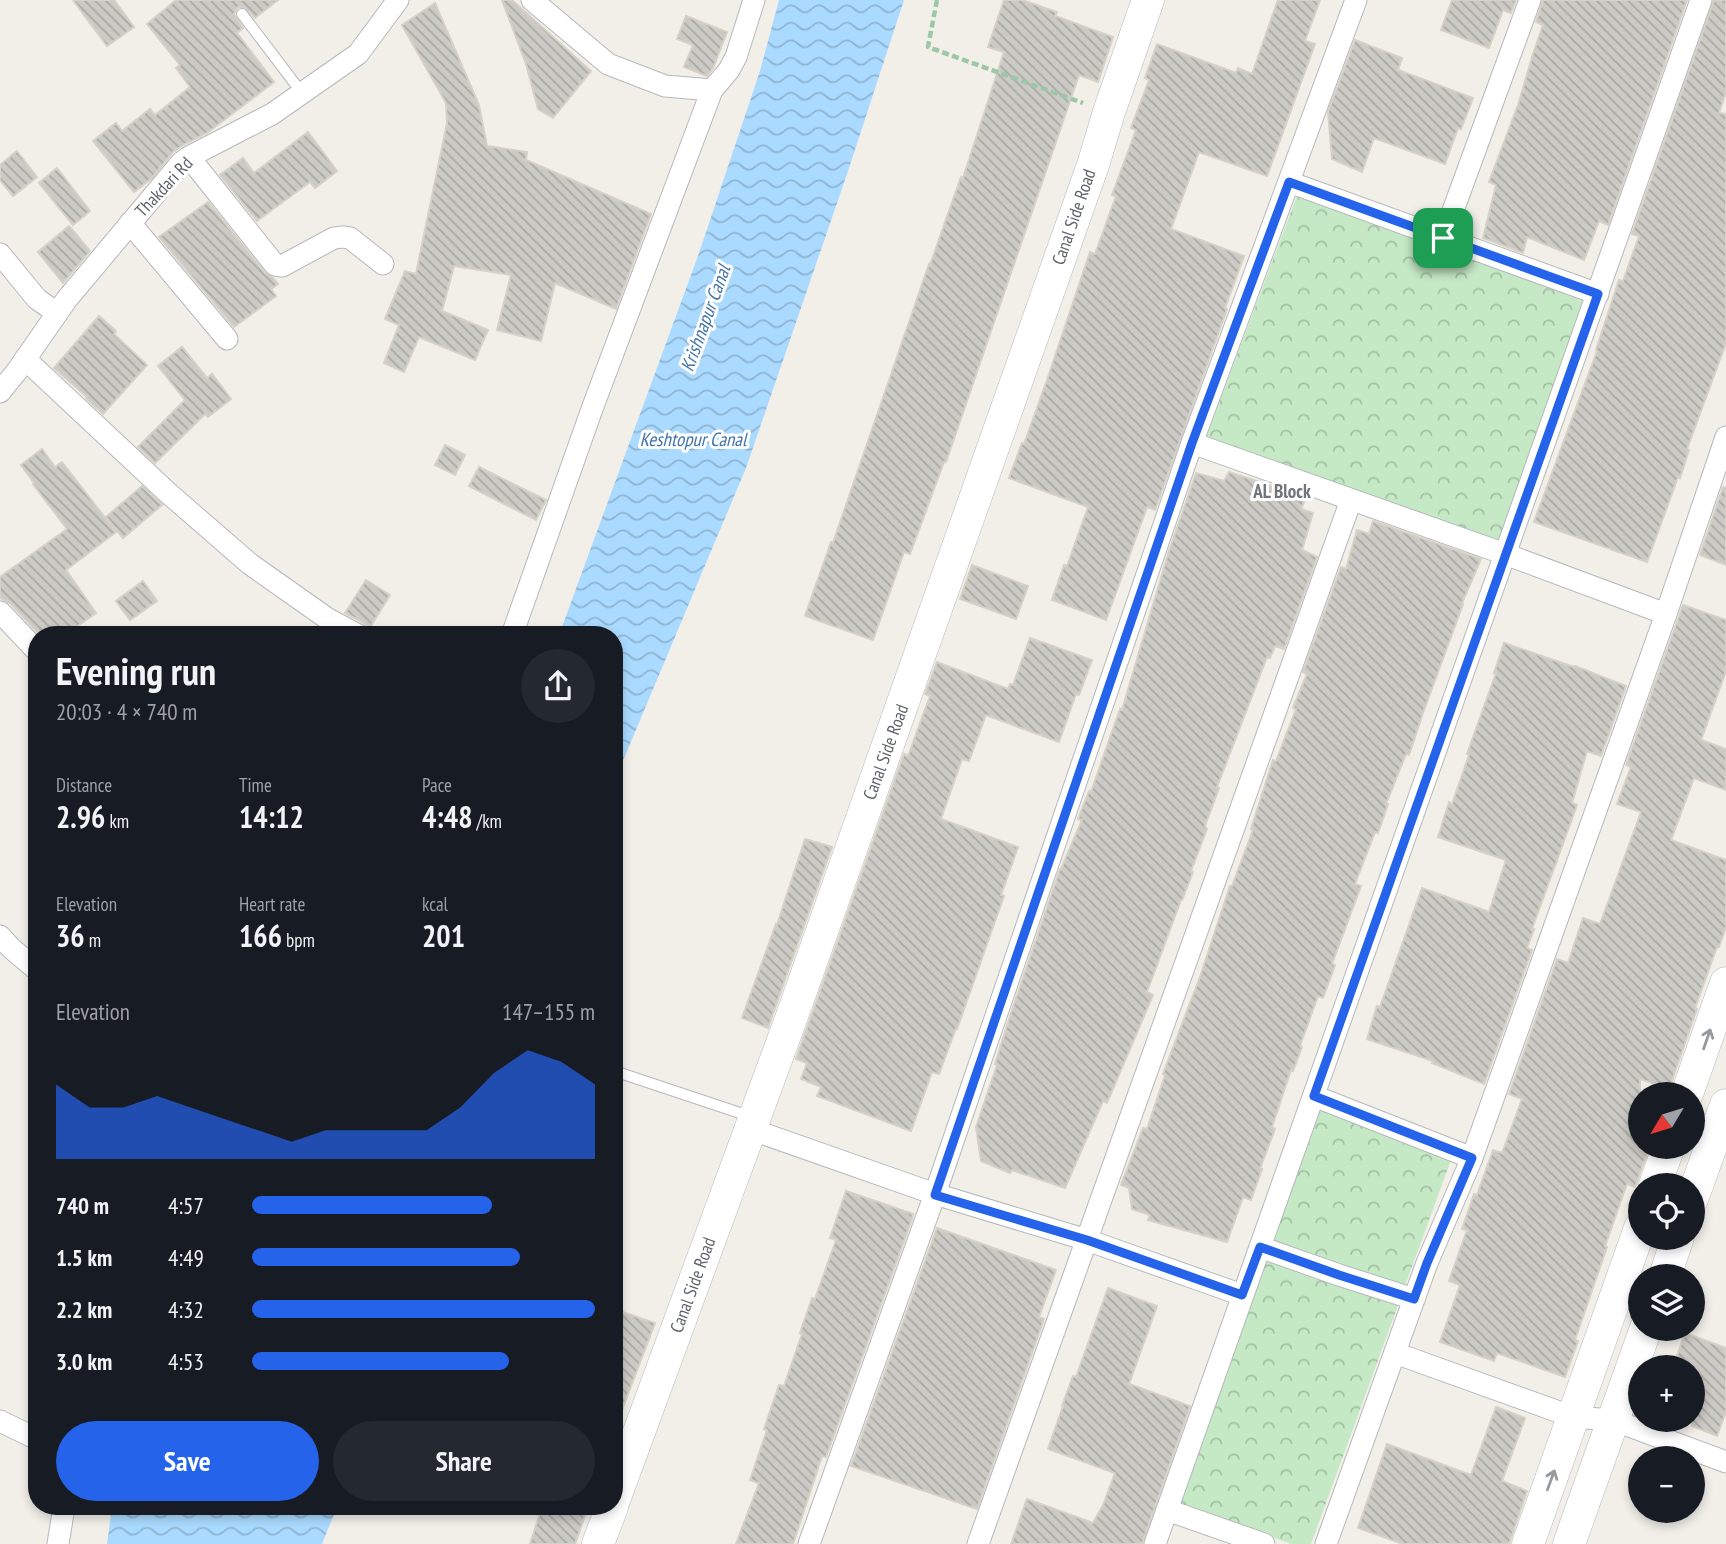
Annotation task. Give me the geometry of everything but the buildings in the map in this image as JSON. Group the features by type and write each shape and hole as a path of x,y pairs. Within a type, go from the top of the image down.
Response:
{"street":[{"name":"Thakdari Rd","path":"0,392 67,299 180,163 272,114 358,54 398,0"},
{"path":"532,0 608,64 665,86 712,90"},
{"path":"515,626 592,409 712,90 736,57 754,0"},
{"name":"Canal Side Road","path":"623,1476 753,1124 1093,165 1148,0"},
{"path":"809,1544 935,1195 1192,443 1356,0"},
{"path":"1443,238 1530,0"},
{"path":"1155,1544 1701,0"},
{"path":"189,157 275,265 282,266 334,238 343,237 350,238 383,264"},
{"path":"1289,182 1598,294"},
{"path":"130,223 227,339"},
{"path":"0,254 37,299 57,313"},
{"path":"25,359 116,445 250,564 341,626"},
{"path":"1326,1544 1427,1263 1472,1158 1666,614 1726,437"},
{"path":"1192,443 1666,614"},
{"path":"978,1544 1351,500"},
{"path":"0,612 28,642"},
{"path":"0,936 28,962"},
{"path":"1691,1082 1726,984"},
{"path":"1314,1096 1472,1158"},
{"path":"1701,1173 1726,1105"},
{"path":"753,1124 935,1195 1087,1240 1242,1295"},
{"path":"1260,1247 1414,1299"},
{"path":"1528,1544 1632,1250"},
{"path":"1569,1544 1641,1341"},
{"path":"1395,1353 1573,1417 1613,1420 1726,1462"},
{"path":"0,1421 28,1435"},
{"path":"1167,1510 1265,1544"},
{"path":"58,1544 63,1515"},
{"path":"598,1544 609,1515"}],"lane":[{"path":"242,14 302,93"},
{"path":"623,1074 753,1124"}],"path":[{"path":"937,0 928,47 1109,112"}],"green space":[{"path":"1298,193 1588,303 1499,542 1206,438"},
{"path":"1321,1107 1452,1157 1311,1544 1291,1544 1179,1503"}],"water":[{"name":"Keshtopur Canal","path":"779,0 904,0 746,468 623,761 623,626 562,626 698,256 760,71"},
{"path":"111,1515 334,1515 322,1544 107,1544"}],"district":[{"name":"AL Block","path":"1282,491"}],"route":[{"path":"1289,182 1443,238 1598,294 1314,1096 1472,1158 1414,1299 1260,1247 1242,1295 1087,1240 935,1195 1192,443 1289,182"}],"water label":[{"name":"Krishnapur Canal","path":"705,318"}]}
